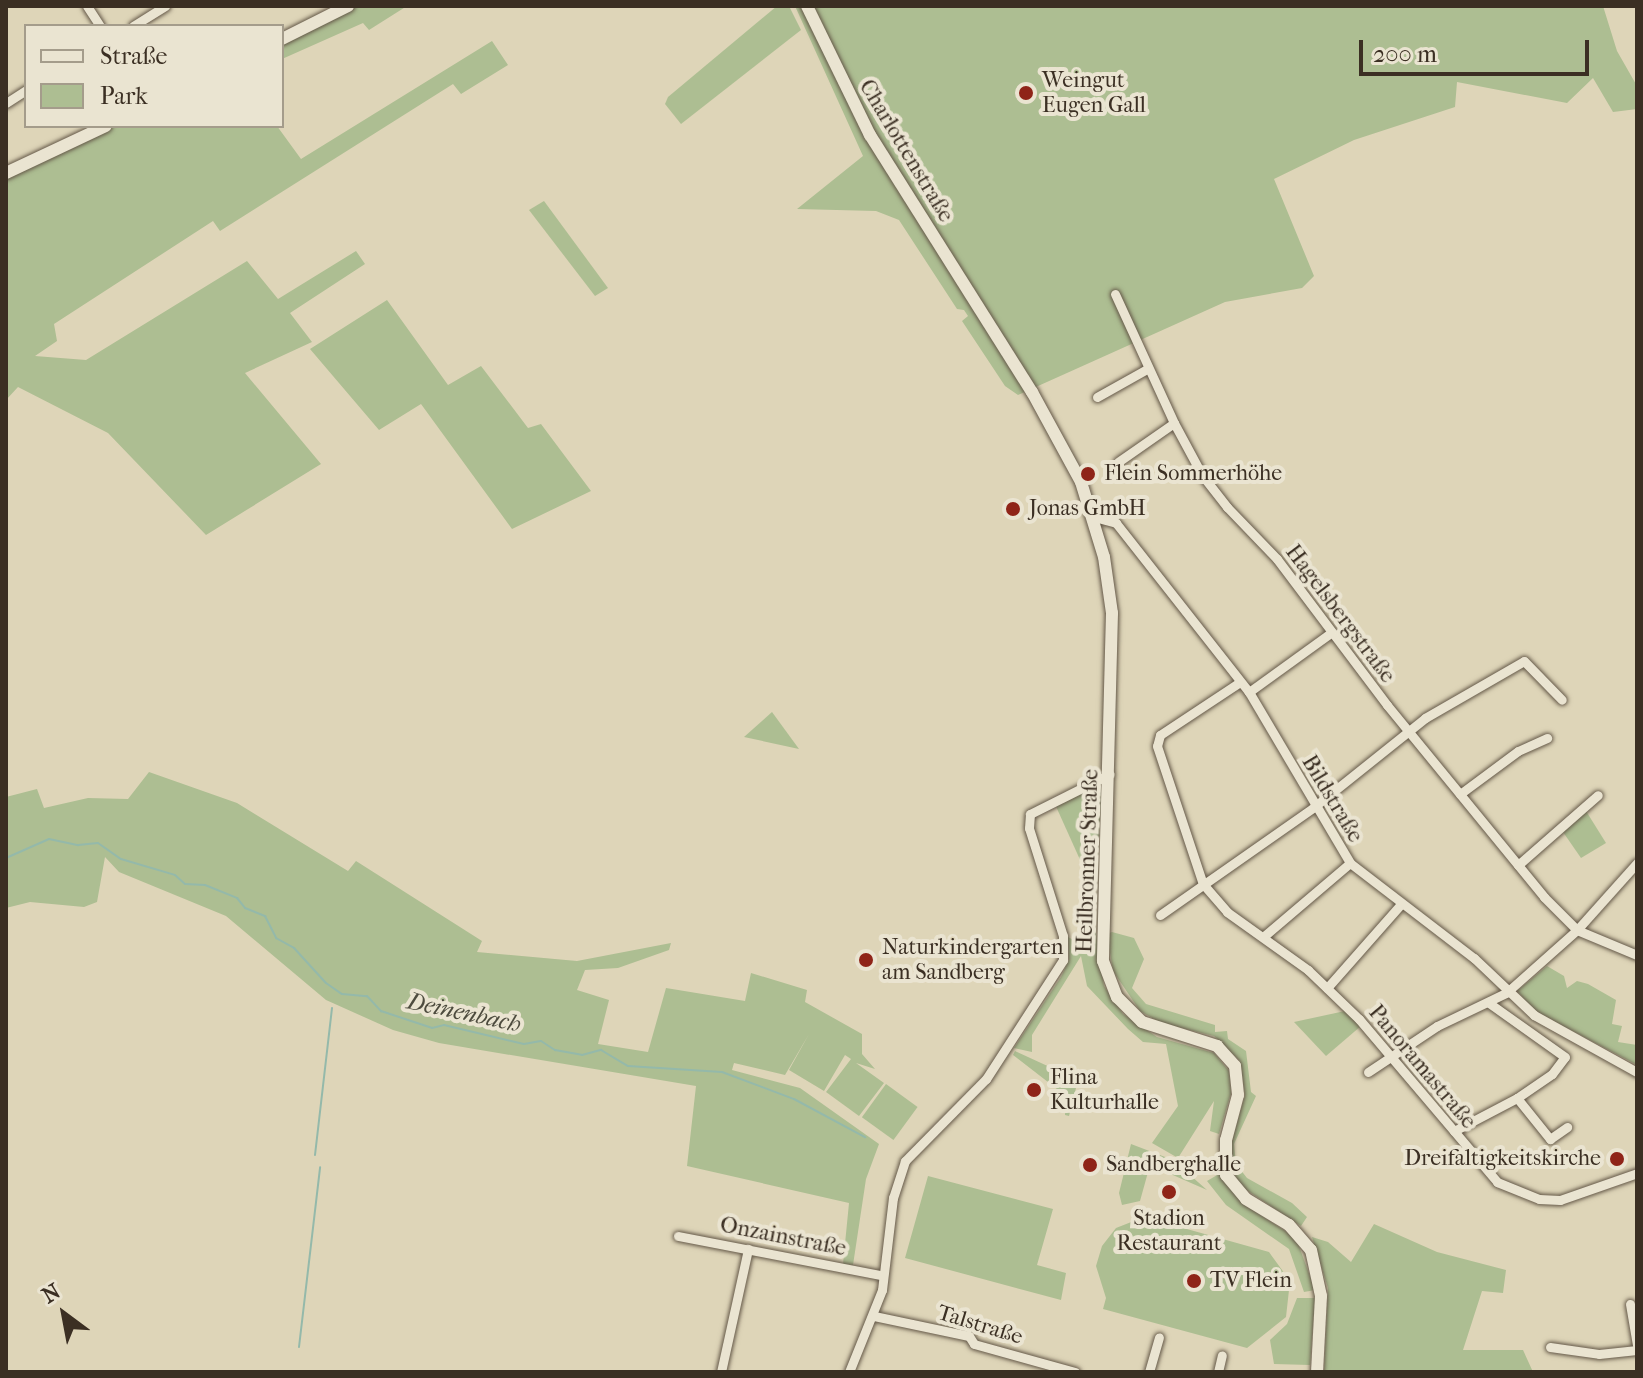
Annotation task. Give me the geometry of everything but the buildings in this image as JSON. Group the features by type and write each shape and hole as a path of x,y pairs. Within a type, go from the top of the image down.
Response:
{"main road":[{"path":"284,38 348,6"},
{"name":"Charlottenstraße","path":"807,6 870,135 981,310"},
{"path":"6,173 102,128"},
{"name":"Heilbronner Straße","path":"981,310 1053,428 1094,517 1112,613 1110,774 1102,935 1110,980 1117,997 1142,1022 1217,1046 1235,1066 1238,1095 1223,1161 1226,1175 1246,1199 1289,1225 1311,1250 1321,1296 1317,1372"}],"street":[{"path":"87,6 99,24"},
{"path":"136,24 165,6"},
{"path":"6,103 24,91"},
{"name":"Hagelsbergstraße","path":"1115,294 1147,369 1202,475 1277,559 1408,730 1518,865 1577,930"},
{"path":"1097,397 1147,369"},
{"path":"1118,462 1174,423"},
{"name":"Bildstraße","path":"1094,517 1116,523 1249,692 1314,807 1350,863 1474,958 1506,993 1534,1015 1637,1072"},
{"path":"1249,692 1332,632"},
{"path":"1160,915 1314,807 1408,730 1524,661 1562,700"},
{"path":"1203,884 1157,746 1160,735 1240,682"},
{"path":"1460,794 1518,751 1547,738"},
{"path":"849,1372 874,1316 893,1198 905,1161 973,1094 1063,960 1063,936 1029,828 1030,814 1110,774"},
{"path":"1518,865 1598,795"},
{"path":"1263,937 1350,863"},
{"path":"1368,1072 1391,1053 1506,993 1577,930 1637,863"},
{"name":"Panoramastraße","path":"1203,884 1227,912 1327,988 1391,1053 1497,1182 1539,1199 1580,1195 1637,1173"},
{"path":"1327,988 1401,904"},
{"path":"1577,930 1637,955"},
{"path":"1454,1131 1517,1098 1552,1074 1565,1057 1489,1003"},
{"path":"1517,1098 1550,1139 1567,1127"},
{"name":"Onzainstraße","path":"678,1236 880,1275"},
{"path":"721,1372 748,1249"},
{"path":"1550,1347 1599,1354 1637,1348 1630,1304"},
{"name":"Talstraße","path":"874,1316 969,1336 974,1344 1075,1372"},
{"path":"1149,1372 1159,1337"},
{"path":"1218,1372 1222,1355"}],"green space":[{"path":"353,6 407,6 369,30 363,23 284,58 284,38"},
{"path":"777,6 789,6 801,30 681,124 665,104 668,97"},
{"path":"795,6 1603,6 1617,51 1637,86 1637,109 1613,112 1593,78 1567,103 1457,82 1455,107 1354,140 1274,179 1314,276 1302,288 1225,302 1018,395 1005,386 962,321 968,316 964,310 957,309 899,220 876,211 797,209 863,156"},
{"path":"492,41 508,65 461,94 453,84 220,231 213,221 54,324 57,341 35,356 86,360 247,261 278,299 356,251 365,264 290,313 312,342 245,373 321,464 206,535 108,433 18,387 6,400 6,167 91,128 278,128 301,159"},
{"path":"544,201 608,288 595,296 529,210"},
{"path":"387,300 448,385 481,366 528,428 541,424 591,491 512,529 421,404 379,430 310,349"},
{"path":"772,712 799,749 744,737"},
{"path":"149,772 237,803 348,871 356,861 482,941 477,952 577,961 671,943 669,950 618,968 585,970 577,990 609,1000 598,1044 648,1052 666,988 745,1001 751,973 807,990 805,1002 862,1034 862,1054 875,1069 856,1063 884,1083 859,1116 826,1092 851,1059 845,1055 824,1091 789,1070 809,1034 785,1075 734,1063 732,1070 800,1088 879,1144 866,1179 853,1265 843,1264 849,1203 687,1166 696,1086 439,1043 393,1030 326,1000 226,916 119,872 105,857 97,902 84,907 30,902 6,908 6,797 37,789 44,808 88,798 128,799"},
{"path":"1097,783 1102,789 1097,869 1086,873 1054,802"},
{"path":"1586,811 1606,843 1581,858 1563,832"},
{"path":"1095,928 1104,986 1123,1014 1157,1037 1214,1053 1229,1071 1231,1093 1219,1134 1210,1131 1214,1101 1178,1158 1152,1143 1178,1106 1166,1044 1143,1042 1128,1029 1087,986 1081,956 1032,1035 1032,1052 1014,1048 1061,977 1069,960 1068,937 1089,949"},
{"path":"1112,932 1134,938 1144,959 1132,988 1146,1004 1215,1025 1215,1032 1227,1031 1228,1039 1246,1051 1251,1092 1256,1096 1234,1144 1236,1164 1247,1178 1292,1203 1307,1217 1301,1226 1242,1187 1231,1168 1230,1148 1245,1095 1240,1061 1214,1036 1161,1023 1140,1011 1113,971 1107,934"},
{"path":"1547,966 1564,976 1567,988 1577,981 1616,1000 1612,1024 1622,1026 1618,1042 1637,1045 1637,1065 1535,1011 1517,991"},
{"path":"1345,1011 1361,1026 1326,1056 1294,1022"},
{"path":"1015,1051 1078,1080 1069,1116 1065,1115 1066,1096 1013,1055"},
{"path":"886,1084 918,1107 893,1140 862,1117"},
{"path":"1131,1144 1173,1160 1207,1190 1150,1165 1140,1201 1122,1205 1119,1193"},
{"path":"1219,1174 1243,1204 1296,1238 1315,1290 1304,1292 1289,1249 1226,1205 1207,1181"},
{"path":"928,1176 1053,1209 1037,1265 1066,1273 1061,1300 905,1258"},
{"path":"1144,1217 1269,1252 1290,1281 1286,1317 1247,1348 1103,1309 1106,1298 1096,1266 1102,1246 1116,1228"},
{"path":"1374,1224 1437,1252 1506,1270 1503,1293 1482,1291 1463,1350 1523,1350 1533,1372 1324,1372 1328,1288 1312,1237 1328,1242 1351,1262"},
{"path":"1297,1298 1315,1298 1310,1365 1274,1364 1270,1340 1287,1324"}],"waterway":[{"name":"Deinenbach","path":"6,858 49,839 78,845 98,843 121,859 175,875 185,884 205,885 237,898 245,908 265,916 276,938 294,948 326,983 342,994 367,996 381,1011 432,1028 444,1025 524,1044 541,1041 555,1050 582,1055 601,1050 628,1066 722,1072 794,1099 865,1137"},
{"path":"315,1155 332,1008"},
{"path":"299,1347 320,1167"}],"place":[{"name":"Weingut Eugen Gall","path":"1026,93"},
{"name":"Flein Sommerhöhe","path":"1088,474"},
{"name":"Jonas GmbH","path":"1013,509"},
{"name":"Naturkindergarten am Sandberg","path":"866,960"},
{"name":"Flina Kulturhalle","path":"1034,1090"},
{"name":"Dreifaltigkeitskirche","path":"1617,1159"},
{"name":"Sandberghalle","path":"1090,1165"},
{"name":"Stadion Restaurant","path":"1169,1192"},
{"name":"TV Flein","path":"1194,1281"}]}
